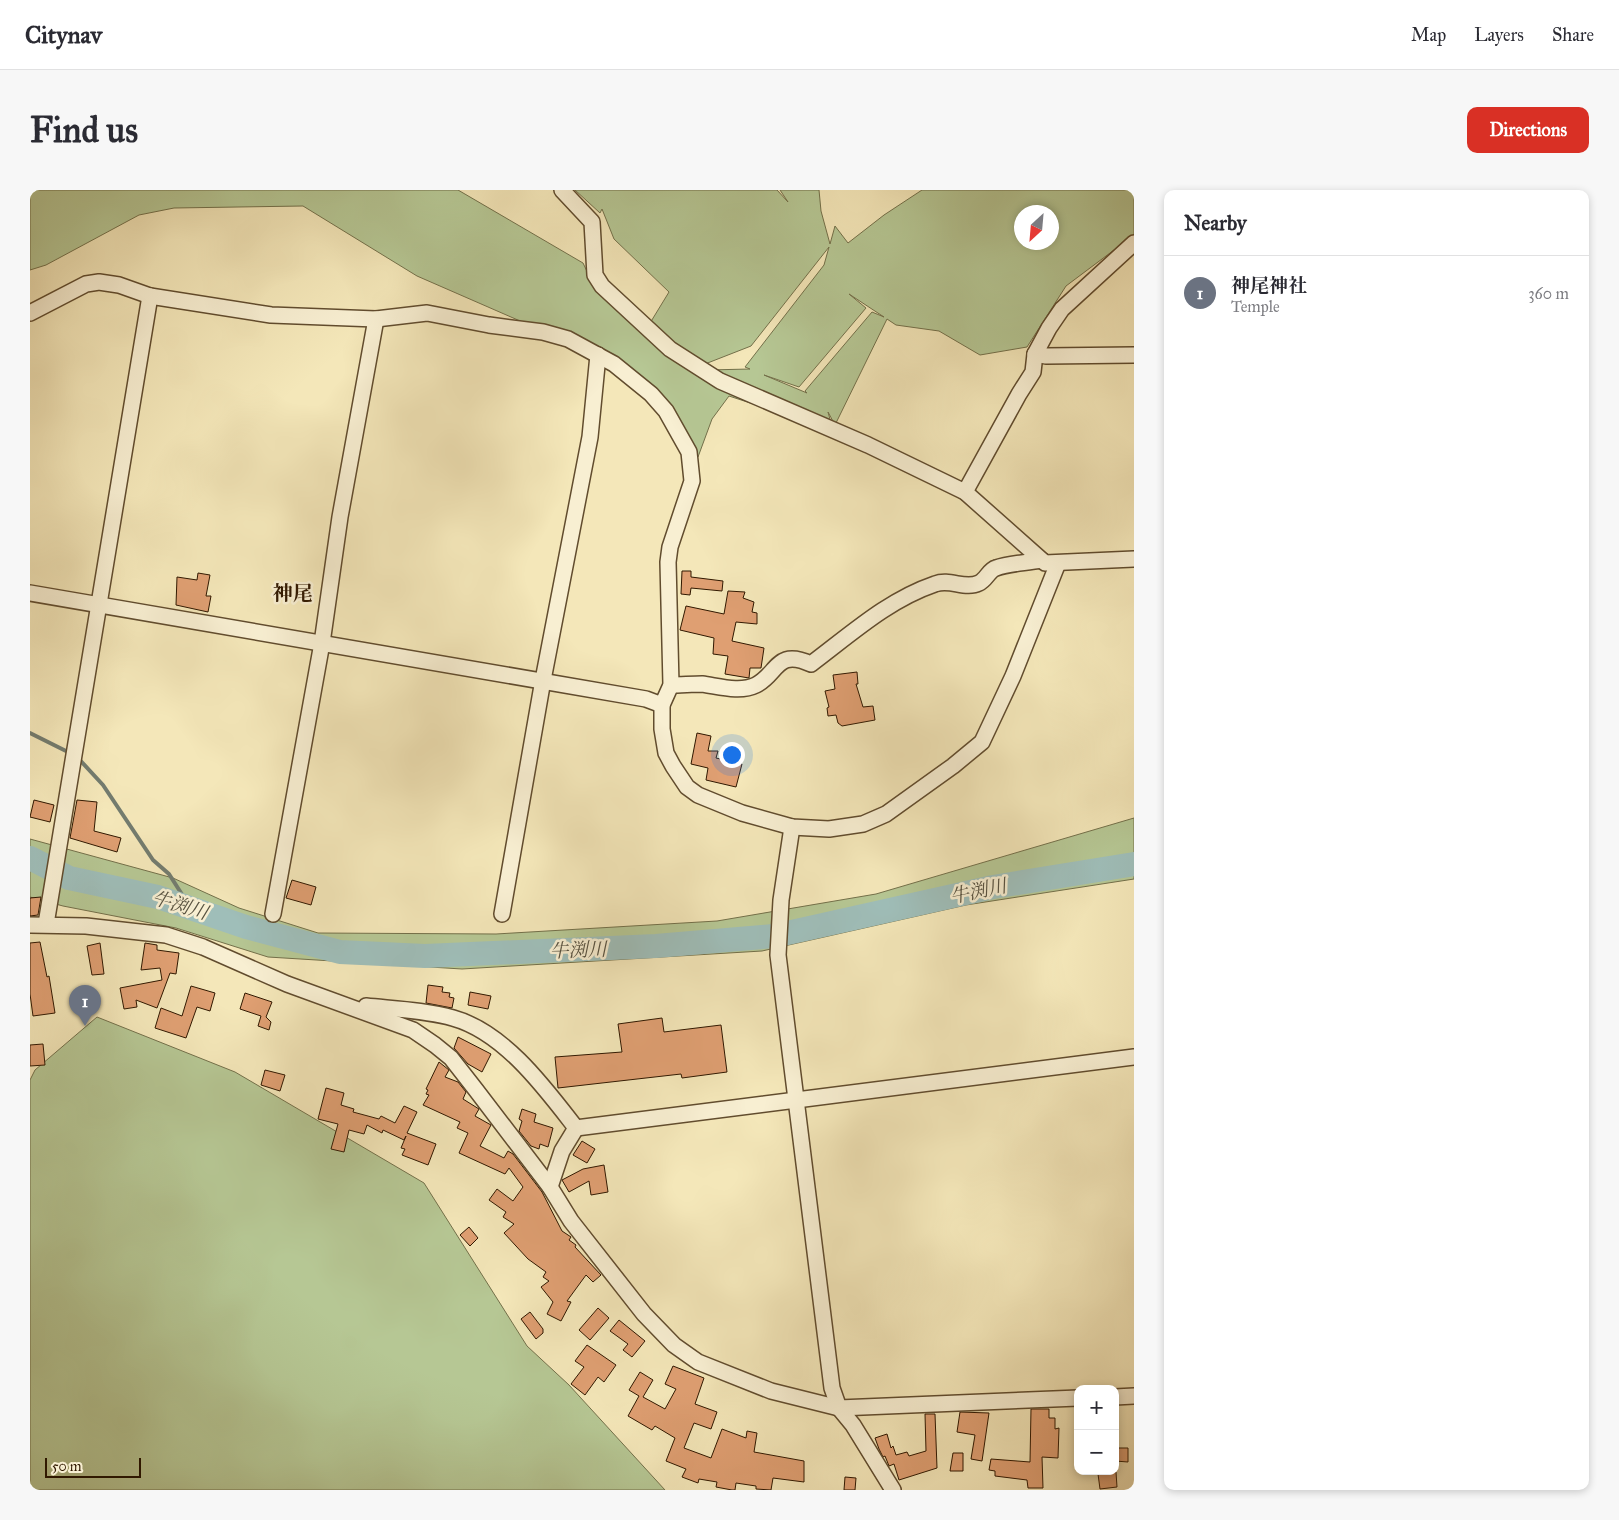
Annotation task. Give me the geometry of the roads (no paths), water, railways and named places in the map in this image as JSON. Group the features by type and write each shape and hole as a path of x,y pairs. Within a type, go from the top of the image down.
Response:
{"street":[{"path":"562,190 592,222 595,275 602,286 670,348 720,381 868,445 965,492 1045,563 1058,563 1068,560 1134,560"},
{"path":"965,492 1033,372 1035,354 1062,309 1134,244"},
{"path":"30,313 86,284 99,282 119,285 150,296 293,318 376,319 427,313 489,326 551,334 568,339 631,376 666,411 689,452 692,481 670,547 668,562 671,685 662,705 662,729 666,753 687,787 698,795 742,813 792,827 829,829 863,824 886,814 953,766 982,742 1016,667 1058,563"},
{"path":"46,924 150,296"},
{"path":"273,914 322,643 340,517 376,319"},
{"path":"1035,354 1046,356 1134,355"},
{"path":"502,914 543,680 590,437 598,355"},
{"path":"671,685 701,684 741,688 756,685 778,663 800,659 811,664 882,610 905,596 936,584 950,582 968,586 980,583 994,568 1040,560"},
{"path":"30,593 543,680 646,699 662,705"},
{"path":"792,827 781,906 778,949 832,1388 839,1408 853,1425 893,1490"},
{"path":"30,925 86,926 166,935 203,947 288,984 412,1030 451,1058 550,1187 571,1220 644,1314 674,1345 698,1362 771,1391 839,1408 1074,1398"},
{"path":"346,1004 428,1013 453,1018 469,1024 505,1047 576,1128"},
{"path":"576,1128 1134,1057"},
{"path":"550,1187 562,1151 576,1128"},
{"path":"1119,1396 1134,1396"}],"waterway":[{"path":"30,733 70,753"},
{"path":"78,758 103,785 153,860 169,874 183,896 182,906"},
{"name":"牛渕川","path":"30,858 69,878 158,897 246,927 340,952 425,956 656,946 774,936 993,887 1134,864"}],"place":[{"name":"神尾神社","path":"85,1026"}],"district":[{"name":"神尾","path":"293,593"}]}
